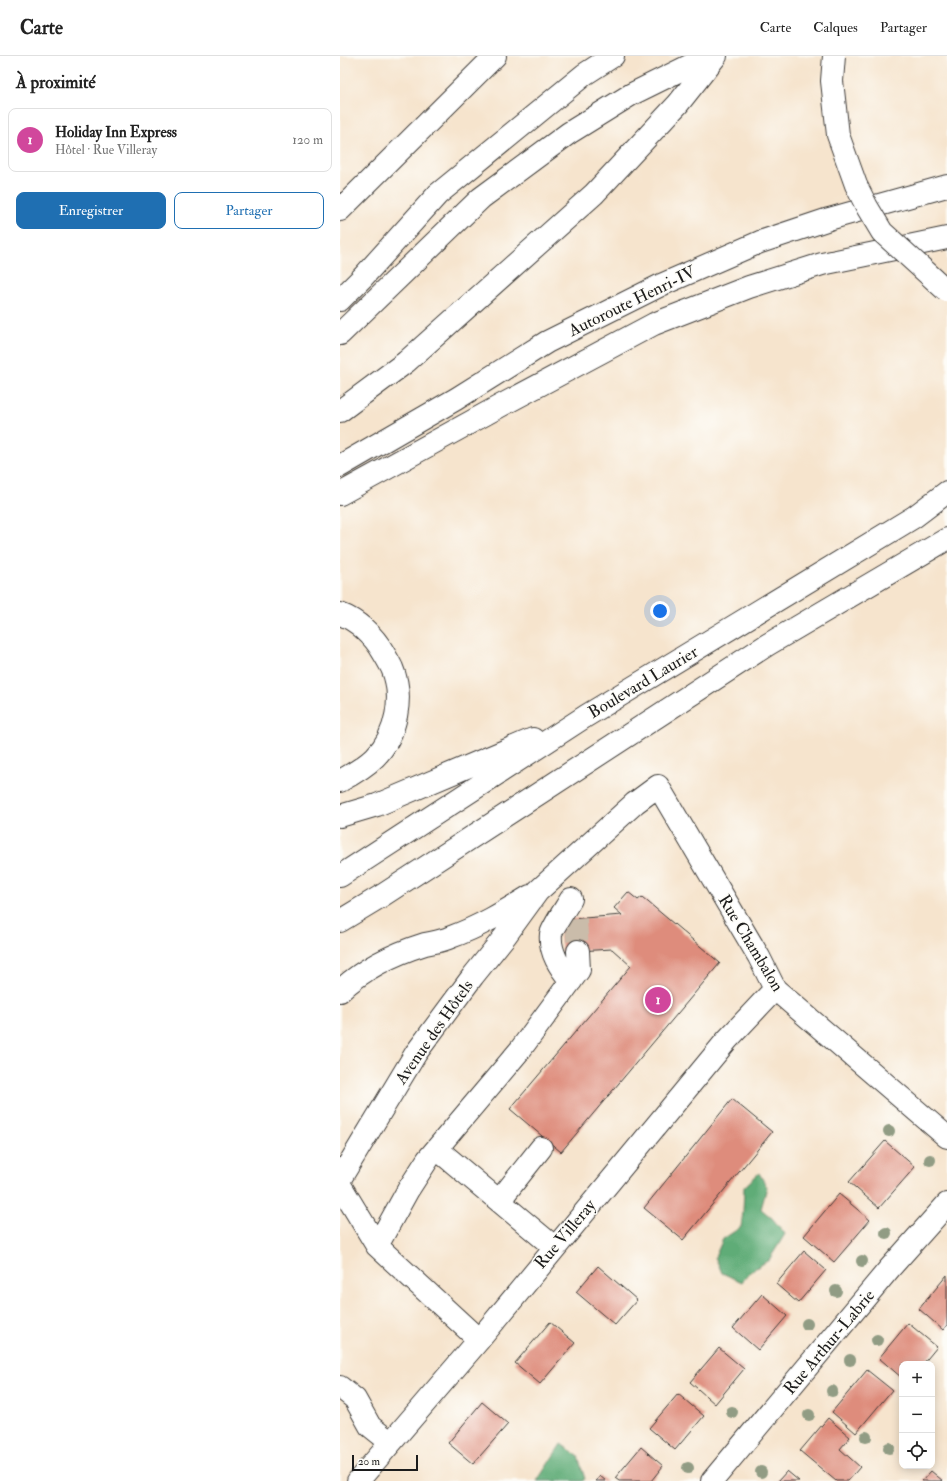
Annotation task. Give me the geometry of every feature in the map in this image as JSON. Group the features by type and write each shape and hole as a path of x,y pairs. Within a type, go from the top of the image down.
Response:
{"main road":[{"path":"340,210 495,56"},
{"path":"340,300 363,277 438,194 585,74 613,56"},
{"path":"340,334 481,198 569,133 632,94 709,56"},
{"path":"340,411 406,362 594,194 678,104 716,56"},
{"path":"834,56 832,81 838,135 856,184 867,207 882,232 947,291"},
{"name":"Autoroute Henri-IV","path":"340,466 456,399 547,342 661,285 760,242 829,219 947,186"},
{"path":"340,494 500,406 654,324 749,286 822,264 947,238"},
{"name":"Boulevard Laurier","path":"340,876 586,716 914,517 947,492"},
{"name":"Boulevard Laurier","path":"340,921 383,895 767,645 947,539"},
{"path":"340,614 361,626 376,641 392,668 397,687 397,714 388,739 376,756 356,773 340,781"},
{"path":"340,816 376,805 586,716"},
{"name":"Avenue des Hôtels","path":"340,1179 416,1053 538,891 635,803 658,786"},
{"name":"Rue Chambalon","path":"658,786 759,957 775,989 947,1137"},
{"path":"555,875 573,909 551,933 553,951 559,967 571,981"},
{"name":"Avenue des Hôtels","path":"340,991 365,970 391,956 425,944 449,938 475,928 500,915 538,891"},
{"path":"340,937 383,895"},
{"path":"377,1246 428,1159 520,1050 579,970 578,951"},
{"name":"Rue Villeray","path":"358,1481 478,1340 727,1040 775,989"},
{"path":"499,1201 541,1148"},
{"path":"437,1149 554,1247"},
{"path":"340,1185 377,1246 478,1340"},
{"name":"Rue Arthur-Labrie","path":"712,1481 890,1268 947,1204"},
{"path":"340,1387 355,1399 370,1426 390,1442"}],"green space":[{"path":"759,1173 767,1187 761,1209 772,1218 785,1234 769,1260 751,1271 742,1282 722,1273 715,1257 723,1239 741,1227 744,1187"},
{"path":"561,1444 578,1456 585,1479 583,1481 537,1481"}],"building":[{"path":"628,892 638,900 642,897 720,963 561,1152 510,1109 631,966 612,949 562,952 559,920 622,915 614,908"},
{"path":"732,1099 772,1132 683,1240 644,1208"},
{"path":"885,1141 915,1167 879,1208 849,1182"},
{"path":"839,1194 870,1220 834,1262 804,1236"},
{"path":"804,1251 826,1270 798,1303 776,1284"},
{"path":"598,1266 637,1300 615,1325 576,1292"},
{"path":"947,1275 947,1325 943,1330 919,1309"},
{"path":"762,1294 787,1316 758,1350 733,1328"},
{"path":"550,1322 575,1343 540,1384 515,1363"},
{"path":"908,1323 937,1347 925,1361 899,1361 899,1375 879,1358"},
{"path":"719,1348 744,1369 715,1404 690,1382"},
{"path":"867,1370 892,1390 856,1433 832,1412"},
{"path":"678,1394 704,1416 675,1450 649,1428"},
{"path":"482,1402 508,1424 473,1464 448,1443"},
{"path":"828,1418 850,1437 840,1449 860,1467 848,1481 836,1481 800,1451"},
{"path":"641,1447 663,1466 651,1481 619,1481 615,1478"},
{"path":"787,1471 799,1481 778,1481"},
{"path":"931,1471 943,1481 922,1481"},
{"path":"600,1476 606,1481 596,1481"}],"tunnel":[{"path":"576,919 578,951"}],"place":[{"name":"Holiday Inn Express","path":"658,1000"}]}
